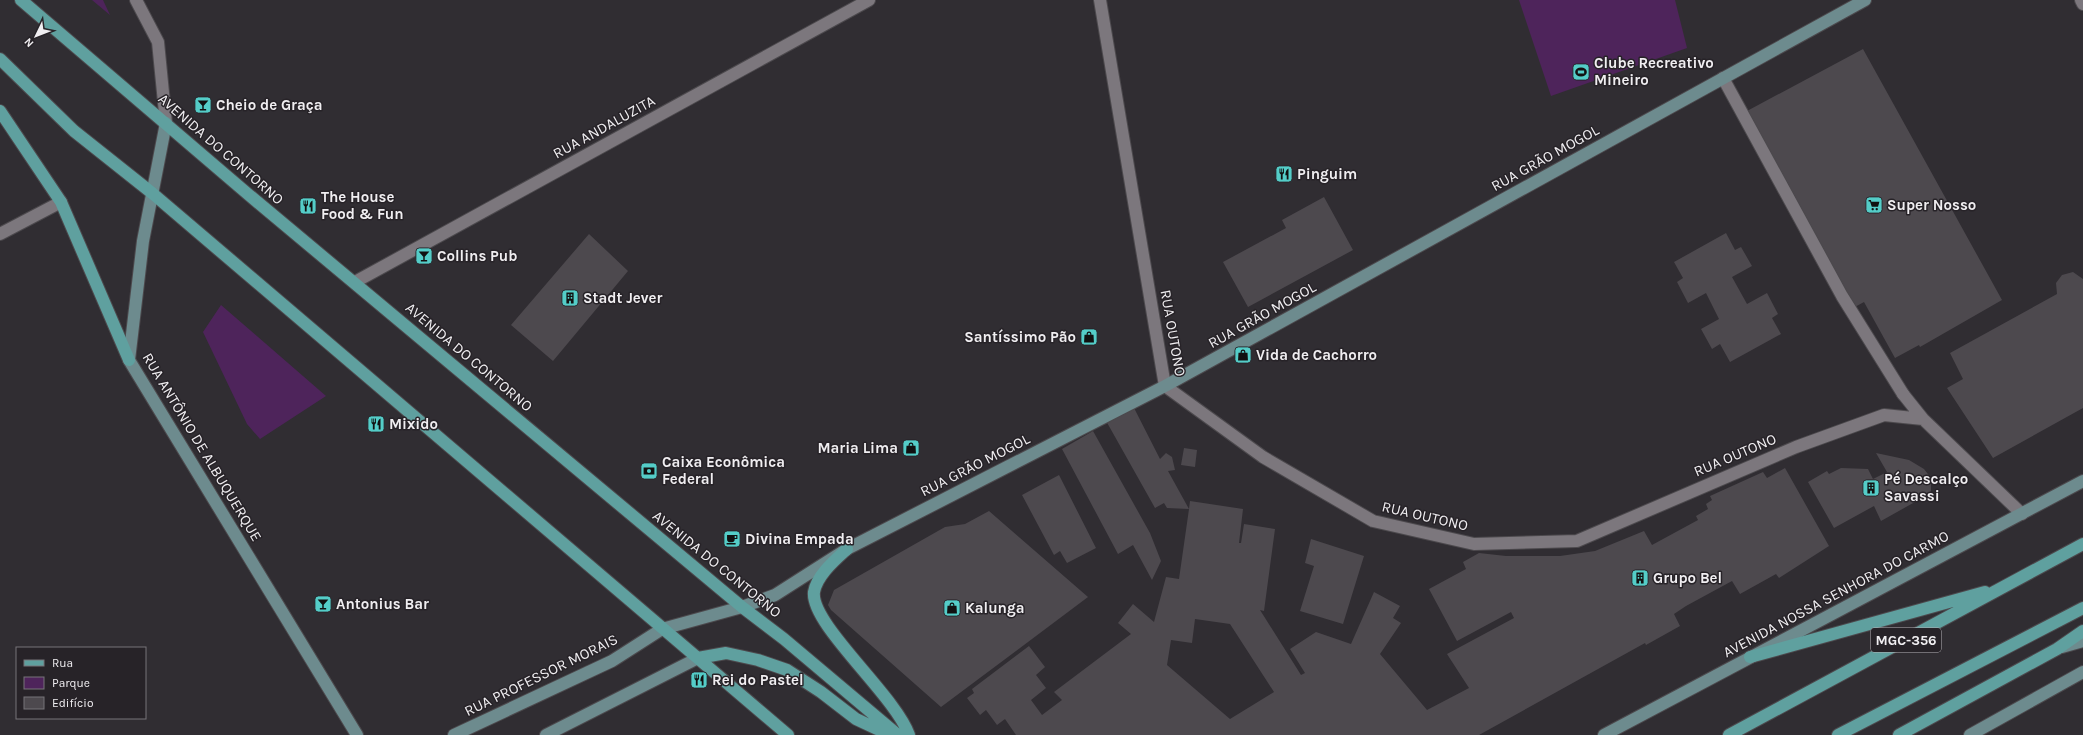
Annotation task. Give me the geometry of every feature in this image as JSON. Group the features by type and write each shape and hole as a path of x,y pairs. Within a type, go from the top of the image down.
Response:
{"main road":[{"name":"AVENIDA DO CONTORNO","path":"21,0 742,607 784,639 898,735"},
{"path":"0,59 74,131 152,193 586,561 662,629 788,735"},
{"path":"0,111 61,202 129,360"},
{"name":"MGC-356","path":"1729,735 2006,587 2083,544"},
{"path":"847,548 820,580 814,591 814,601 835,637 882,691 900,715 909,735"},
{"path":"1750,657 2006,587"},
{"path":"1838,735 2083,608"},
{"path":"1899,735 2057,649 2083,631"},
{"path":"698,658 726,653 758,660 787,670 821,692 856,719 890,735"}],"street":[{"path":"136,0 158,42 166,123"},
{"name":"RUA ANDALUZITA","path":"355,282 869,0"},
{"name":"RUA OUTONO","path":"1100,0 1165,386 1263,457 1373,521 1474,544 1577,541 1796,447 1884,414 1923,419"},
{"name":"RUA GRÃO MOGOL","path":"662,629 742,607 775,595 847,548 1165,386 1724,78 1852,3 1865,0"},
{"path":"2081,0 2083,4"},
{"path":"1724,78 1842,296 1903,394 1923,419 2022,514"},
{"name":"RUA ANTÔNIO DE ALBUQUERQUE","path":"166,123 143,241 129,360 357,735"},
{"path":"0,234 61,202"},
{"name":"AVENIDA NOSSA SENHORA DO CARMO","path":"1604,735 2083,481"},
{"name":"RUA PROFESSOR MORAIS","path":"454,735 612,661 662,629"},
{"path":"2057,649 2083,641"},
{"path":"546,735 698,658"},
{"path":"1970,735 2083,672"}],"green space":[{"path":"92,0 103,0 110,15"},
{"name":"Clube Recreativo Mineiro","path":"1519,0 1675,0 1687,48 1551,96"},
{"path":"221,305 326,396 260,439 247,424 203,332"}],"building":[{"name":"Super Nosso","path":"1863,49 2002,300 1920,347 1919,345 1895,358 1864,302 1853,308 1747,111"},
{"path":"1324,197 1353,250 1248,307 1223,262 1286,228 1282,220"},
{"path":"1726,233 1735,250 1741,247 1752,266 1732,277 1747,304 1767,293 1778,314 1772,318 1781,334 1730,362 1720,344 1712,349 1701,329 1719,319 1706,293 1688,303 1677,282 1683,278 1674,262"},
{"name":"Stadt Jever","path":"589,234 628,271 553,361 511,325"},
{"path":"2073,272 2083,279 2083,408 1993,458 1947,388 1963,379 1950,353 2057,294 2056,283 2062,275"},
{"path":"1132,404 1160,459 1166,453 1172,457 1175,470 1168,471 1189,509 1167,508 1164,503 1155,508 1105,419"},
{"path":"1093,431 1150,533 1161,561 1152,580 1133,545 1118,554 1062,449"},
{"path":"1184,448 1197,450 1195,467 1181,465"},
{"name":"Pé Descalço Savassi","path":"1876,453 1909,460 1924,469 1931,478 1931,493 1881,521 1874,506 1834,528 1808,482 1827,471 1829,474 1841,468 1868,469 1873,479 1887,472"},
{"path":"1785,468 1829,546 1779,578 1776,574 1740,594 1732,581 1674,614 1680,626 1646,645 1645,643 1479,735 1016,735 1005,719 997,725 986,710 980,715 967,698 974,693 972,689 1029,646 1045,667 1036,675 1046,688 1031,700 1042,715 1062,700 1054,692 1131,634 1118,623 1133,604 1154,622 1166,577 1179,579 1190,501 1243,509 1239,543 1241,543 1244,524 1275,529 1264,611 1260,610 1301,675 1305,673 1290,649 1316,632 1351,644 1374,592 1400,606 1393,618 1401,623 1380,654 1427,710 1469,688 1447,654 1514,618 1511,612 1457,641 1429,589 1466,569 1463,562 1479,553 1506,556 1560,556 1595,551 1644,531 1652,545 1698,520 1696,516 1708,509 1706,504 1712,500 1710,496 1763,472 1767,478","holes":["1195,619 1230,624 1274,692 1230,719 1167,665 1171,640 1192,643"]},
{"path":"1059,475 1096,548 1067,563 1060,551 1054,555 1022,495"},
{"name":"Kalunga","path":"989,511 1088,597 941,707 831,610 828,605 834,590 945,527 965,524"},
{"path":"1311,539 1364,556 1343,624 1300,611 1314,566 1305,563"}],"place":[{"name":"Clube Recreativo Mineiro","path":"1581,72"},
{"name":"Cheio de Graça","path":"203,105"},
{"name":"Pinguim","path":"1284,174"},
{"name":"Super Nosso","path":"1874,205"},
{"name":"The House Food & Fun","path":"308,206"},
{"name":"Collins Pub","path":"424,256"},
{"name":"Stadt Jever","path":"570,298"},
{"name":"Santíssimo Pão","path":"1089,337"},
{"name":"Vida de Cachorro","path":"1243,355"},
{"name":"Mixido","path":"376,424"},
{"name":"Maria Lima","path":"911,448"},
{"name":"Caixa Econômica Federal","path":"649,471"},
{"name":"Pé Descalço Savassi","path":"1871,488"},
{"name":"Divina Empada","path":"732,539"},
{"name":"Grupo Bel","path":"1640,578"},
{"name":"Antonius Bar","path":"323,604"},
{"name":"Kalunga","path":"952,608"},
{"name":"Rei do Pastel","path":"699,680"}]}
